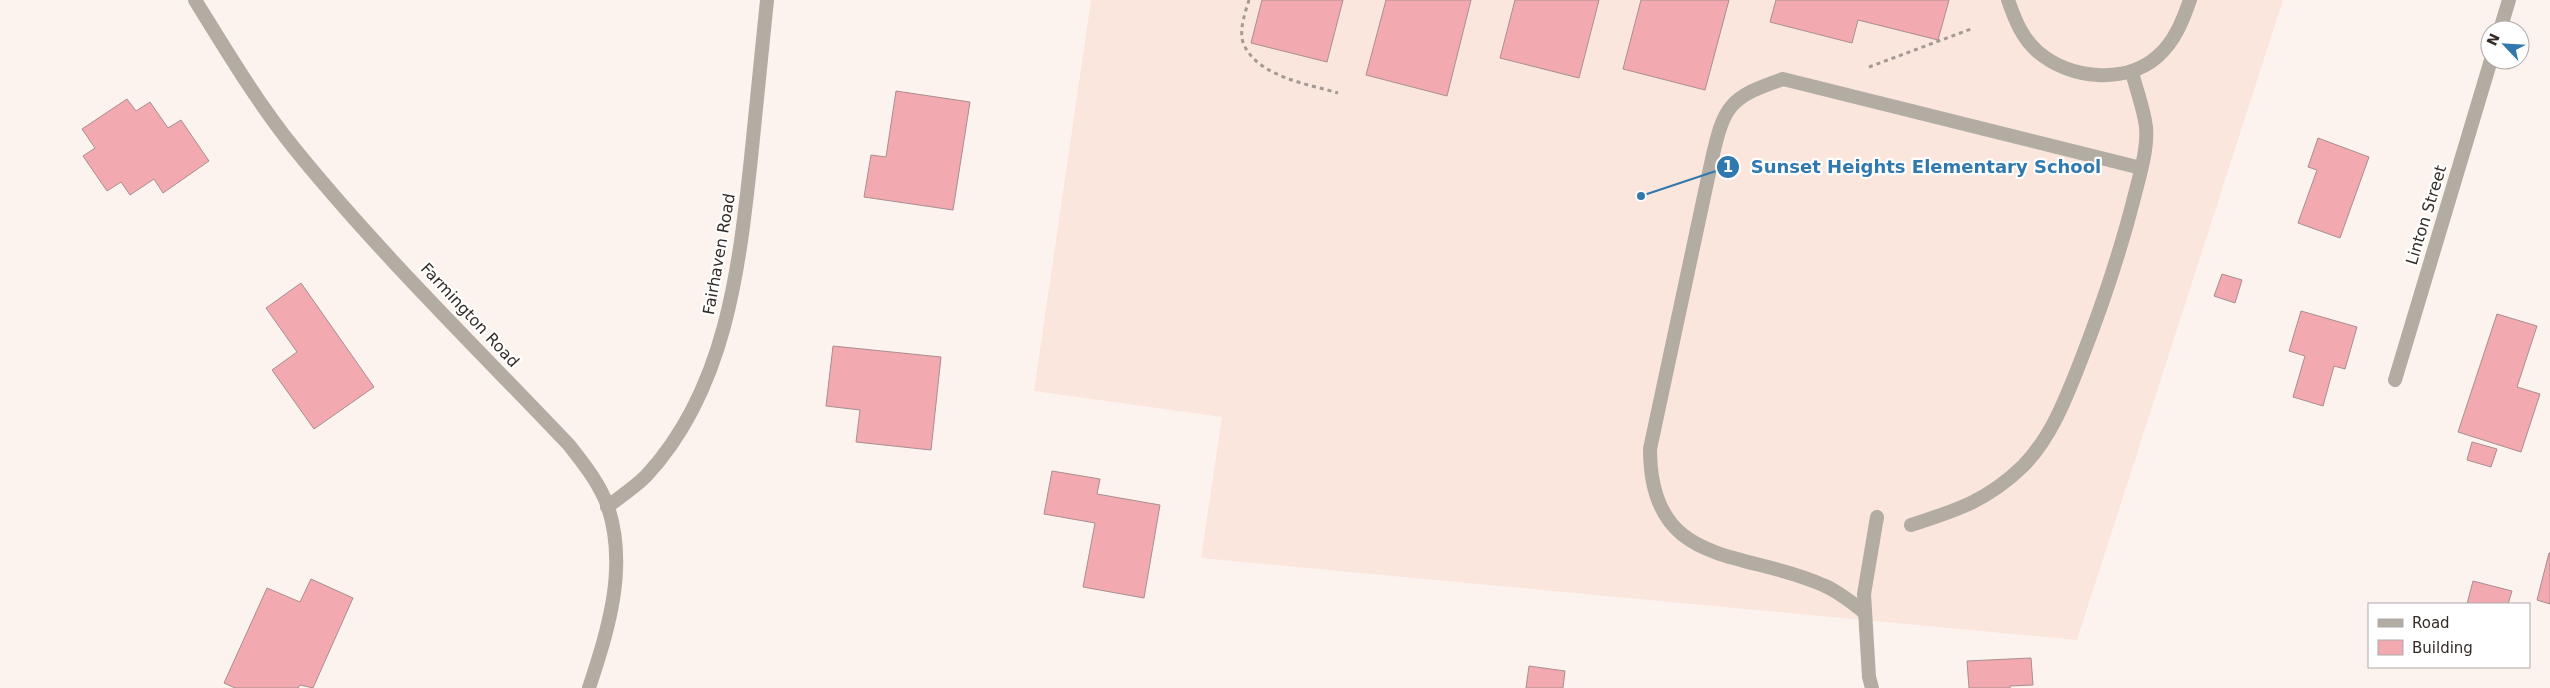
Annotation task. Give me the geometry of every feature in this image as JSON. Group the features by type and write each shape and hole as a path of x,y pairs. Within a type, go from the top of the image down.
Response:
{"street":[{"name":"Farmington Road","path":"195,0 243,79 293,147 350,214 569,445 590,473 608,507 618,565 615,598 588,688"},
{"name":"Fairhaven Road","path":"608,507 645,476 668,447 690,411 710,370 736,276 767,0"},
{"path":"2008,0 2017,27 2038,52 2067,69 2099,76 2132,72 2158,56 2180,28 2190,0"},
{"path":"2503,20 2509,0"},
{"name":"Linton Street","path":"2395,380 2488,70"},
{"path":"1911,525 1967,506 1996,490 2025,464 2048,432 2068,392 2094,326 2126,229 2141,168 2146,128 2132,72"},
{"path":"1864,612 1824,585 1797,575 1726,558 1705,548 1681,533 1666,517 1655,497 1650,474 1650,449 1715,142 1719,126 1730,106 1751,90 1783,79 2141,168"},
{"path":"1872,688 1864,612 1868,560 1877,517"}],"path":[{"path":"1248,0 1242,28 1244,45 1257,61 1274,73 1338,93"},
{"path":"1869,67 1971,29"}],"shaded area":[{"path":"1091,0 2283,0 2077,640 1201,558 1222,417 1034,391"}],"building":[{"path":"1262,0 1343,0 1327,62 1251,43"},
{"path":"1386,0 1471,0 1447,96 1366,75"},
{"path":"1515,0 1599,0 1579,78 1500,58"},
{"path":"1641,0 1729,0 1705,90 1623,69"},
{"path":"1776,0 1949,0 1938,40 1858,20 1852,43 1770,22"},
{"path":"896,91 970,102 953,210 864,197 871,155 886,157"},
{"path":"127,99 136,111 150,102 168,128 181,120 209,161 163,193 154,179 130,195 121,182 107,191 83,156 95,148 82,129"},
{"path":"2318,138 2369,157 2340,238 2298,223 2317,170 2308,167"},
{"path":"2222,274 2242,280 2235,303 2214,296"},
{"path":"301,283 374,387 314,429 272,370 297,352 266,308"},
{"path":"2301,311 2357,327 2345,369 2334,366 2323,406 2293,397 2305,356 2289,351"},
{"path":"2497,314 2537,326 2517,387 2540,394 2521,452 2458,432"},
{"path":"833,346 941,357 931,450 856,442 860,410 826,406"},
{"path":"2472,442 2497,449 2491,467 2467,460"},
{"path":"1052,471 1100,479 1097,494 1160,505 1144,598 1083,587 1095,523 1044,514"},
{"path":"2550,553 2550,604 2537,600"},
{"path":"311,579 353,598 313,688 300,685 298,688 235,688 224,683 267,588 300,602"},
{"path":"2473,581 2512,591 2508,603 2467,603"},
{"path":"2031,658 2033,685 2010,686 2010,688 1969,688 1967,661"},
{"path":"1529,666 1565,671 1563,688 1526,688"}],"place":[{"name":"Sunset Heights Elementary School","path":"1641,196"}]}
